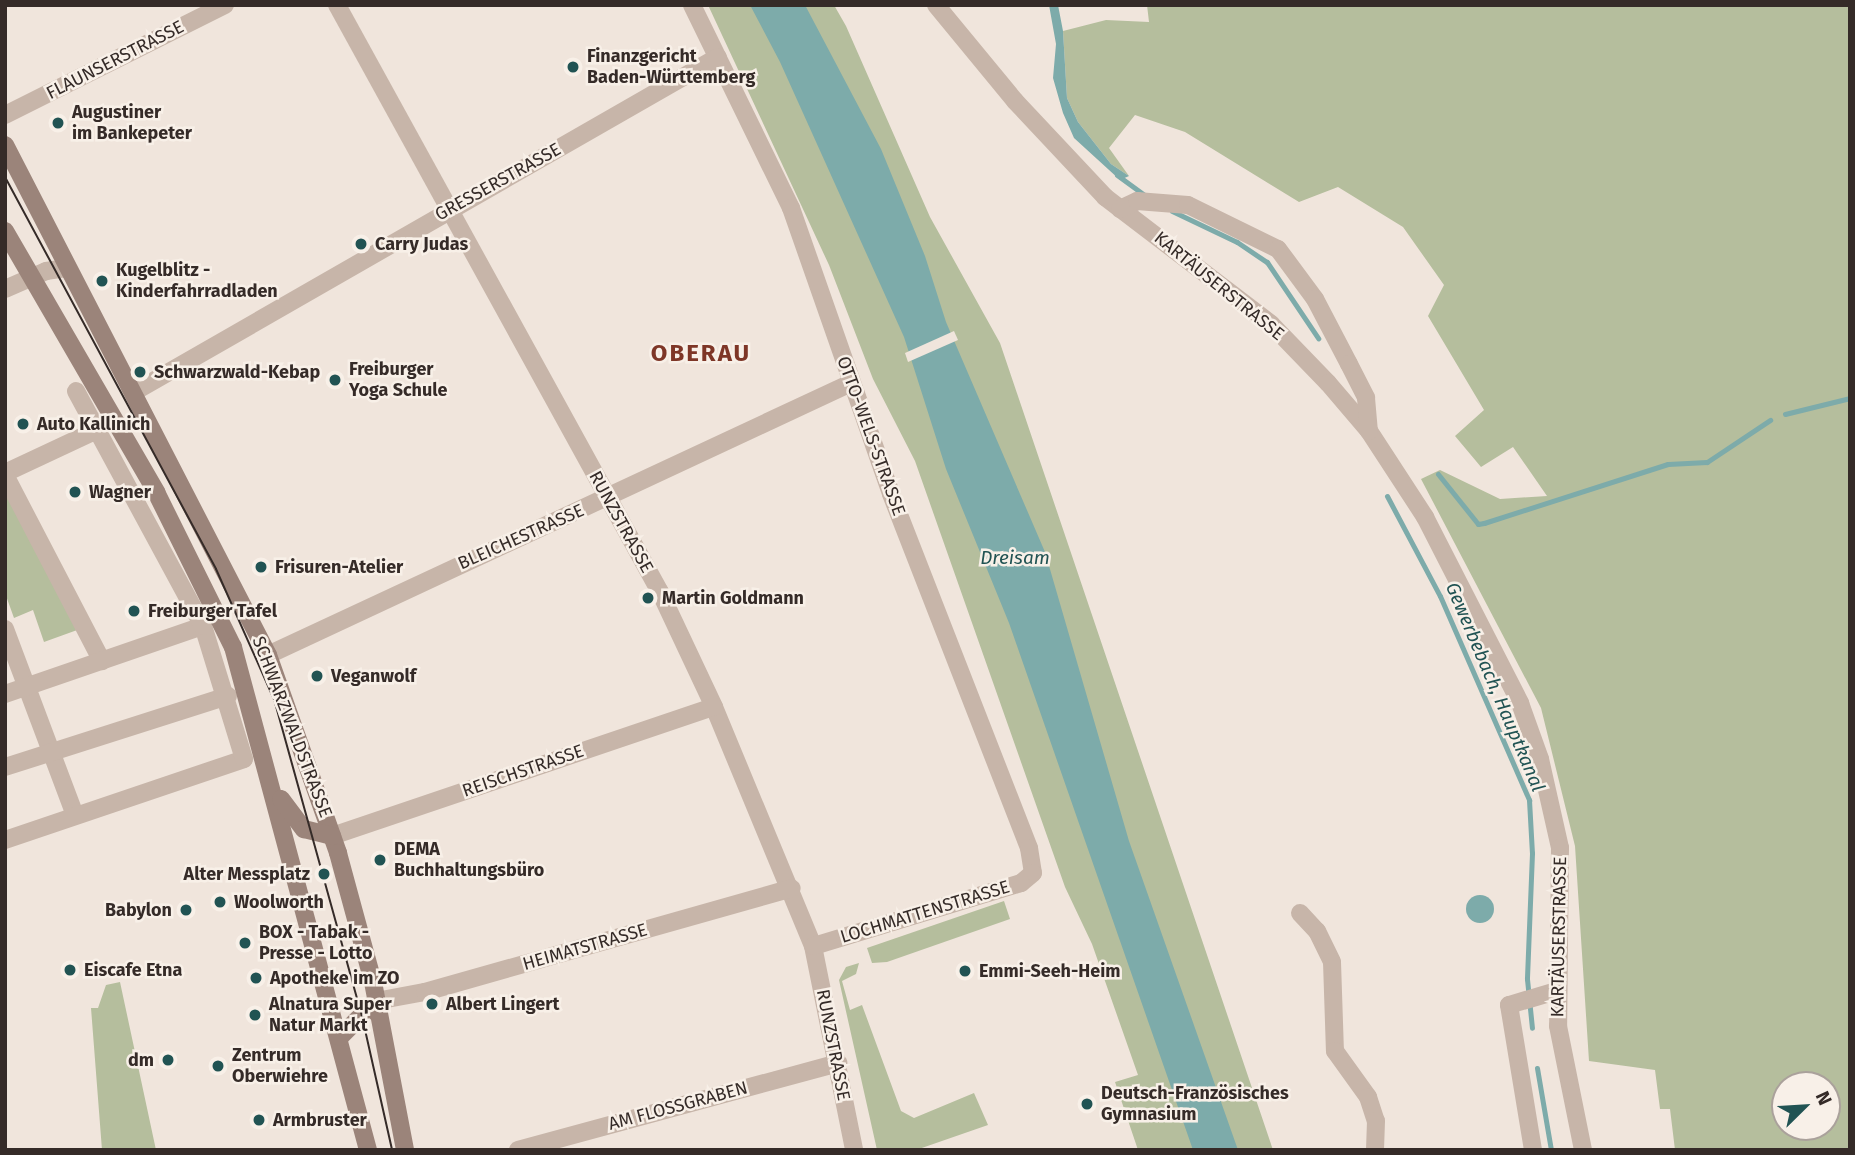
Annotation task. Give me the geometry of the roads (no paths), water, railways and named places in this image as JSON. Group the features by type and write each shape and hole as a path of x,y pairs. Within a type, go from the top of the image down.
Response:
{"main road":[{"name":"SCHWARZWALDSTRASSE","path":"5,145 268,655 332,836 376,1001 405,1150"},
{"name":"SCHWARZWALDSTRASSE","path":"5,231 156,492 218,610 233,647 340,1037 368,1150"},
{"path":"270,781 304,829 332,836"},
{"path":"340,1037 376,1001"}],"street":[{"name":"FLAUNSERSTRASSE","path":"5,115 225,5"},
{"name":"RUNZSTRASSE","path":"337,5 447,210 608,498 714,707 792,888 813,946 854,1150"},
{"name":"OTTO-WELS-STRASSE","path":"692,5 787,199 851,383 1029,849 1033,873"},
{"name":"KARTÄUSERSTRASSE","path":"936,5 1047,137 1120,209 1271,324 1369,431 1431,529 1520,703 1540,759 1560,848 1550,992 1583,1150"},
{"name":"GRESSERSTRASSE","path":"134,392 447,210 718,57"},
{"name":"KARTÄUSERSTRASSE","path":"1120,209 1137,201 1188,205 1278,249 1315,299 1349,364 1366,398 1369,431"},
{"path":"5,289 31,277 68,268"},
{"name":"BLEICHESTRASSE","path":"268,655 851,383"},
{"path":"5,841 244,759 228,696 203,626 76,391"},
{"path":"97,430 5,474 102,661"},
{"path":"5,694 203,626"},
{"path":"5,629 75,815"},
{"path":"5,767 228,696"},
{"name":"REISCHSTRASSE","path":"332,836 714,707"},
{"name":"LOCHMATTENSTRASSE","path":"813,946 1021,883 1033,873"},
{"name":"HEIMATSTRASSE","path":"376,1001 425,992 792,888"},
{"path":"1300,913 1317,931 1332,962 1335,1051 1368,1097 1376,1121 1375,1150"},
{"path":"1533,1150 1509,1006 1523,999 1550,992"},
{"name":"AM FLOSSGRABEN","path":"518,1150 838,1063"}],"water":[{"name":"Dreisam","path":"750,5 805,5 881,149 925,256 946,322 1045,552 1129,841 1238,1150 1193,1150 1009,623 946,469 904,337 780,62"},
{"path":"1049,5 1058,5 1063,31 1067,98 1078,122 1111,164 1129,176 1120,180 1074,138 1063,113 1053,78 1056,44"},
{"path":"1480,895 1490,899 1494,909 1490,919 1480,923 1470,919 1466,909 1470,899"}],"waterway":[{"name":"Gewerbebach, Hauptkanal","path":"1117,175 1146,196"},
{"name":"Gewerbebach, Hauptkanal","path":"1172,211 1237,242 1267,262 1318,338"},
{"path":"1785,414 1850,398"},
{"path":"1438,474 1478,524 1668,464 1707,462 1770,420"},
{"name":"Gewerbebach, Hauptkanal","path":"1387,496 1440,596 1529,800 1532,853 1527,979 1532,1028"},
{"name":"Gewerbebach, Hauptkanal","path":"1537,1068 1551,1150"}],"tram line":[{"path":"5,177 216,569 274,699 361,1012 392,1150"}],"place":[{"name":"Finanzgericht Baden-Württemberg","path":"573,67"},
{"name":"Augustiner im Bankepeter","path":"58,123"},
{"name":"Carry Judas","path":"361,244"},
{"name":"Kugelblitz - Kinderfahrradladen","path":"102,281"},
{"name":"Schwarzwald-Kebap","path":"140,372"},
{"name":"Freiburger Yoga Schule","path":"335,380"},
{"name":"Auto Kallinich","path":"23,424"},
{"name":"Wagner","path":"75,492"},
{"name":"Frisuren-Atelier","path":"261,567"},
{"name":"Martin Goldmann","path":"648,598"},
{"name":"Freiburger Tafel","path":"134,611"},
{"name":"Veganwolf","path":"317,676"},
{"name":"DEMA Buchhaltungsbüro","path":"380,860"},
{"name":"Alter Messplatz","path":"324,874"},
{"name":"Woolworth","path":"220,902"},
{"name":"Babylon","path":"186,910"},
{"name":"BOX - Tabak - Presse - Lotto","path":"245,943"},
{"name":"Eiscafe Etna","path":"70,970"},
{"name":"Emmi-Seeh-Heim","path":"965,971"},
{"name":"Apotheke im ZO","path":"256,978"},
{"name":"Albert Lingert","path":"432,1004"},
{"name":"Alnatura Super Natur Markt","path":"255,1015"},
{"name":"dm","path":"168,1060"},
{"name":"Zentrum Oberwiehre","path":"218,1066"},
{"name":"Deutsch-Französisches Gymnasium","path":"1087,1104"},
{"name":"Armbruster","path":"259,1120"}],"district":[{"name":"OBERAU","path":"701,354"}]}
